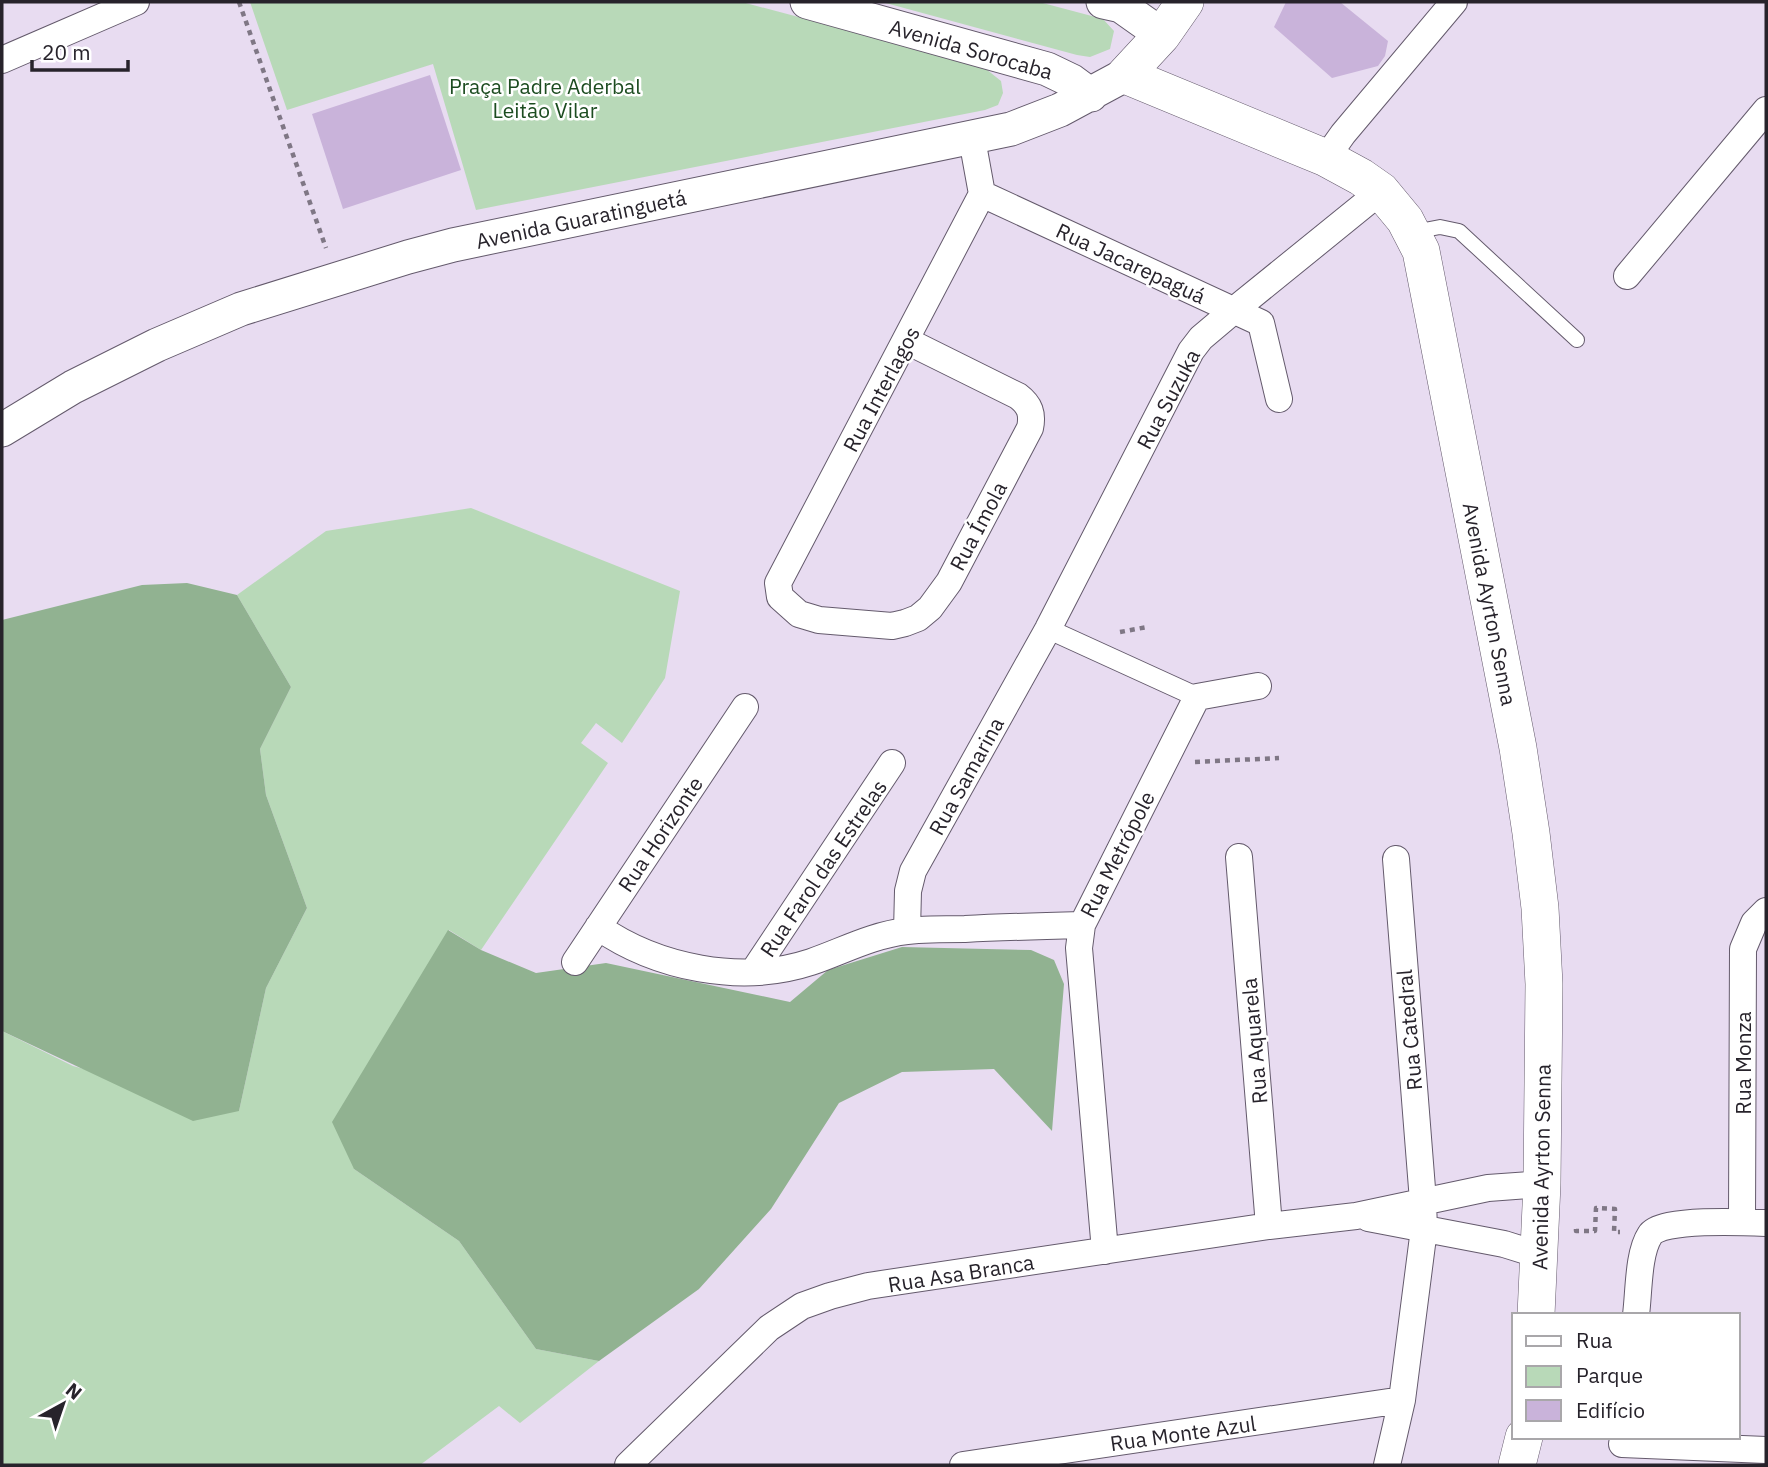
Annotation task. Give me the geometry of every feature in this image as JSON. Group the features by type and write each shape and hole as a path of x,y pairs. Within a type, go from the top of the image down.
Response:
{"main road":[{"name":"Avenida Guaratinguetá","path":"1125,75 1162,35 1185,2"},
{"name":"Avenida Ayrton Senna","path":"1125,75 1326,158 1381,191 1413,232 1426,272 1518,748 1540,908 1544,984 1541,1200 1536,1313"},
{"path":"1517,1465 1524,1439"}],"street":[{"path":"2,60 136,2"},
{"name":"Avenida Sorocaba","path":"807,2 1047,69 1072,80 1091,94"},
{"path":"1103,2 1121,6 1162,35"},
{"path":"1326,158 1454,2"},
{"name":"Avenida Guaratinguetá","path":"2,430 73,387 157,345 241,309 453,245 972,139 1033,121 1125,75"},
{"path":"1626,276 1766,110"},
{"path":"972,139 982,194"},
{"name":"Rua Suzuka","path":"1048,629 1191,351 1201,338 1233,311 1381,191"},
{"name":"Rua Jacarepaguá","path":"982,194 1261,323 1279,399"},
{"name":"Rua Interlagos","path":"778,583 982,194"},
{"name":"Rua Ímola","path":"778,583 780,597 799,614 819,620 875,626 905,624 918,618 930,608 949,582 1025,438 1032,419 1026,402 906,341"},
{"path":"1048,629 1197,697 1258,686"},
{"name":"Rua Samarina","path":"907,931 908,891 913,871 1048,629"},
{"name":"Rua Metrópole","path":"1105,1251 1079,948 1082,925 1197,697"},
{"name":"Rua Horizonte","path":"575,962 745,707"},
{"name":"Rua Farol das Estrelas","path":"754,972 892,763"},
{"name":"Rua Aquarela","path":"1239,857 1269,1226"},
{"name":"Rua Catedral","path":"1395,859 1423,1201"},
{"name":"Rua Monza","path":"1754,1222 1743,949 1754,923 1766,911"},
{"path":"598,927 635,948 669,961 700,968 754,972 809,962 855,944 907,931 1082,925"},
{"name":"Rua Asa Branca","path":"628,1465 769,1328 802,1306 830,1296 868,1286 1269,1226 1356,1216 1505,1186 1541,1200"},
{"path":"1387,1465 1402,1400 1424,1229 1423,1201"},
{"name":"Rua Asa Branca","path":"1356,1216 1504,1244 1539,1255"},
{"path":"1636,1313 1643,1252 1636,1234 1675,1224 1754,1222"},
{"name":"Rua Monte Azul","path":"963,1465 1402,1400"},
{"path":"1619,1449 1766,1450"}],"lane":[{"path":"1413,232 1440,227 1458,231 1577,340"}],"path":[{"path":"239,2 337,279"},
{"path":"1122,632 1147,627"},
{"path":"1163,764 1279,758"},
{"path":"1541,1200 1576,1219 1576,1231 1595,1231 1596,1208 1615,1209 1614,1232 1636,1234"}],"green space":[{"name":"Praça Padre Aderbal Leitão Vilar","path":"250,2 742,2 974,64 986,69 1001,81 1003,93 998,105 985,110 476,210 433,64 287,110"},
{"path":"882,2 1039,2 1103,19 1114,31 1110,49 1090,57"},
{"path":"471,508 680,591 665,678 622,743 596,723 581,743 608,763 481,950 449,930 354,1169 459,1241 536,1349 599,1361 520,1423 499,1406 420,1465 2,1465 2,1031 73,1066 239,1111 266,988 307,908 266,795 260,749 291,687 237,595 326,531"},
{"path":"187,583 237,595 291,687 260,749 266,795 307,908 266,988 239,1111 193,1121 2,1031 2,620 142,585"},
{"path":"448,930 481,950 536,973 606,963 790,1002 828,970 902,947 1031,950 1054,960 1064,984 1052,1131 994,1069 902,1072 839,1103 771,1209 699,1289 599,1361 536,1349 459,1241 354,1169 332,1122"}],"building":[{"path":"1286,2 1340,2 1388,41 1385,56 1378,66 1332,78 1274,27"},
{"path":"430,75 461,170 343,209 312,114"}]}
